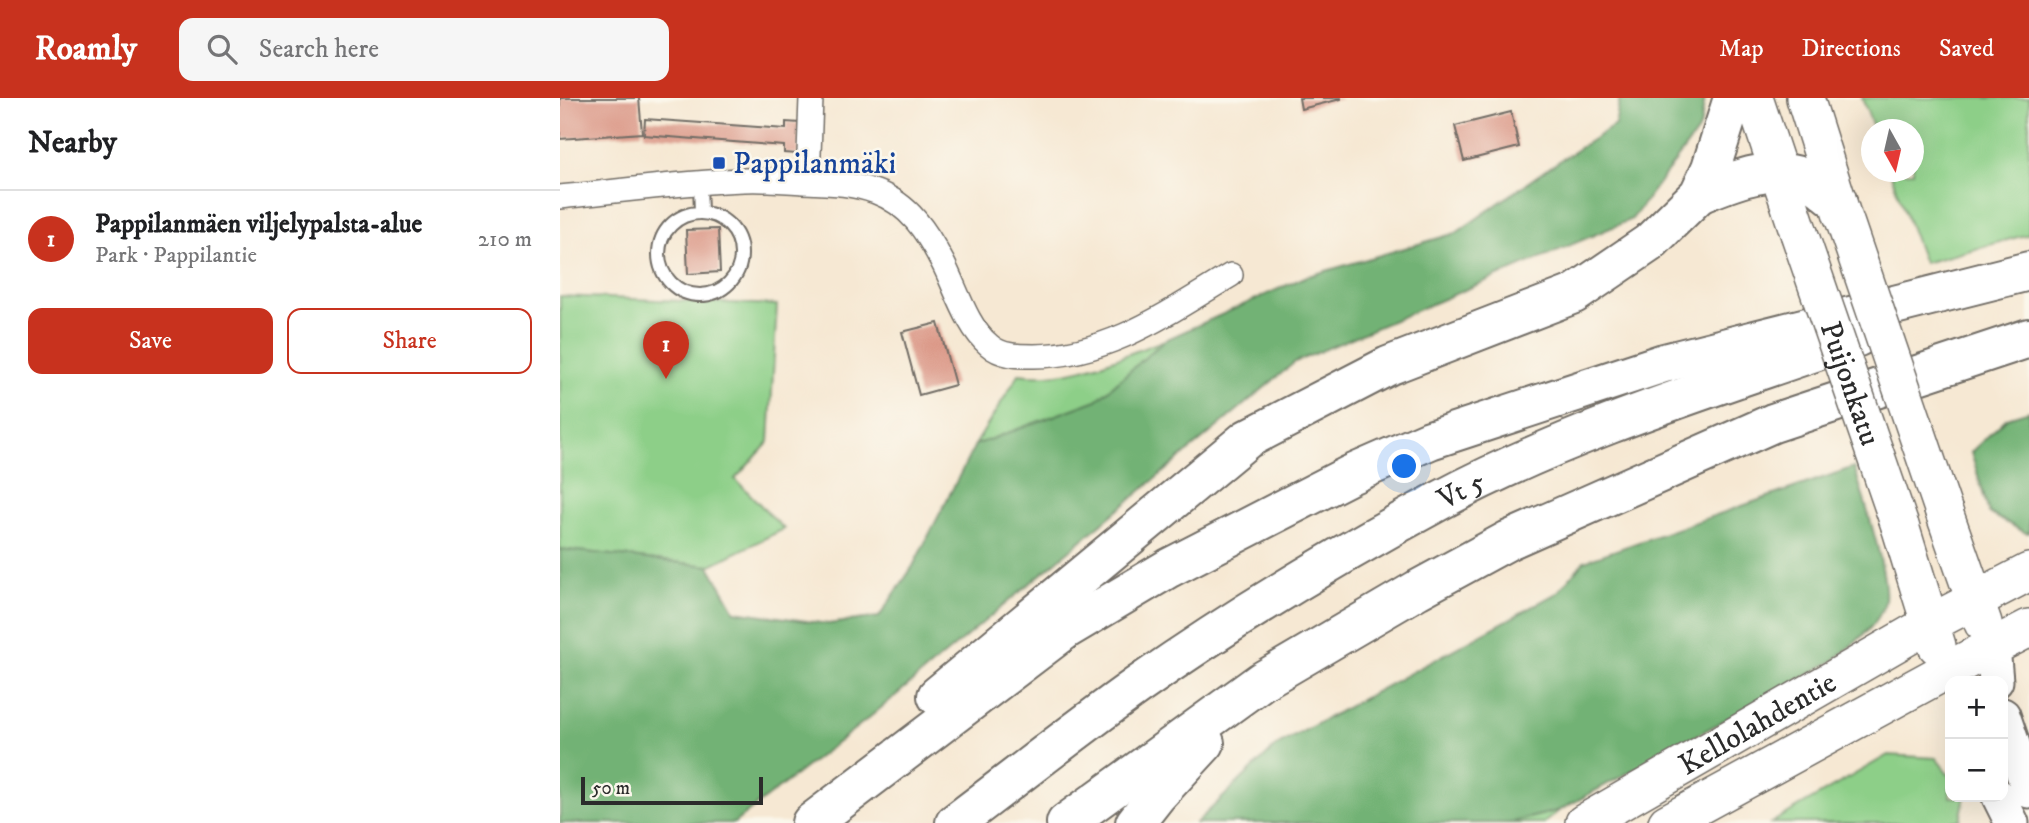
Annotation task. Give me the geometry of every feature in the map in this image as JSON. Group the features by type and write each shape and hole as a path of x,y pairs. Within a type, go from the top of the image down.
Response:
{"highway":[{"path":"1699,194 1714,158 1732,98"},
{"path":"803,823 910,718 1247,439 1388,366 1574,294 1649,243 1699,194 1741,177 1780,172 1807,178 1840,209"},
{"path":"811,823 1065,629 1169,568 1350,475 1430,440 1664,363 2029,271"},
{"name":"Vt 5","path":"955,823 1136,687 1266,600 1441,500 1562,443 1664,404 2029,278"},
{"path":"1066,823 1262,681 1428,583 1509,540 1773,423 2029,338"},
{"path":"1135,823 1157,795 1262,681"}],"main road":[{"name":"Puijonkatu","path":"1754,98 1900,526 1946,676"},
{"name":"Puijonkatu","path":"1805,98 1994,664"},
{"name":"Kellolahdentie","path":"1584,823 1931,623 2029,572"},
{"name":"Kellolahdentie","path":"1956,676 1994,664 2029,628"},
{"name":"Kellolahdentie","path":"1667,823 1945,680"}],"street":[{"path":"808,182 811,98"},
{"path":"560,197 746,180 849,184 878,192 909,211 931,240 975,331 990,347 1010,356 1051,356 1098,347 1129,335 1231,275"},
{"path":"2008,732 2020,773"},
{"path":"2002,802 2012,823"}],"lane":[{"path":"700,184 701,213"},
{"path":"701,213 715,216 735,233 741,260 728,284 717,292 703,295 690,294 677,288 661,267 659,254 667,230 676,221 701,213"}],"green space":[{"path":"1620,98 1705,98 1700,128 1632,219 1295,362 870,717 734,823 560,823 560,549 709,566 735,611 828,624 879,617 913,566 975,445 1097,400 1165,340 1305,277 1456,233 1615,125"},
{"path":"1862,98 2029,98 2029,234 1924,263 1894,182 1924,182 1924,119 1870,119"},
{"path":"560,296 777,305 769,442 735,479 784,529 709,566 560,549"},
{"path":"1165,340 1097,400 975,445 1019,374 1075,371"},
{"path":"2029,411 2029,533 2026,533 1989,513 1971,452 2007,418"},
{"path":"1854,467 1884,578 1884,605 1869,629 1833,661 1560,810 1509,823 1196,823 1276,746 1557,593 1584,561"},
{"path":"1888,755 1936,758 1945,770 1945,802 1964,802 1960,820 1941,823 1771,823"},
{"path":"1560,810 1544,823 1509,823"}],"building":[{"path":"560,98 639,98 642,133 560,139"},
{"path":"1299,98 1341,98 1341,99 1301,109"},
{"path":"1511,112 1519,147 1464,161 1455,126"},
{"path":"645,119 786,129 786,122 800,123 798,154 784,153 784,146 644,135"},
{"path":"718,229 720,272 688,274 686,230"},
{"path":"938,323 955,385 919,395 902,332"}],"place":[{"name":"Pappilanmäki","path":"719,163"},
{"name":"Pappilanmäen viljelypalsta-alue","path":"666,379"}]}
